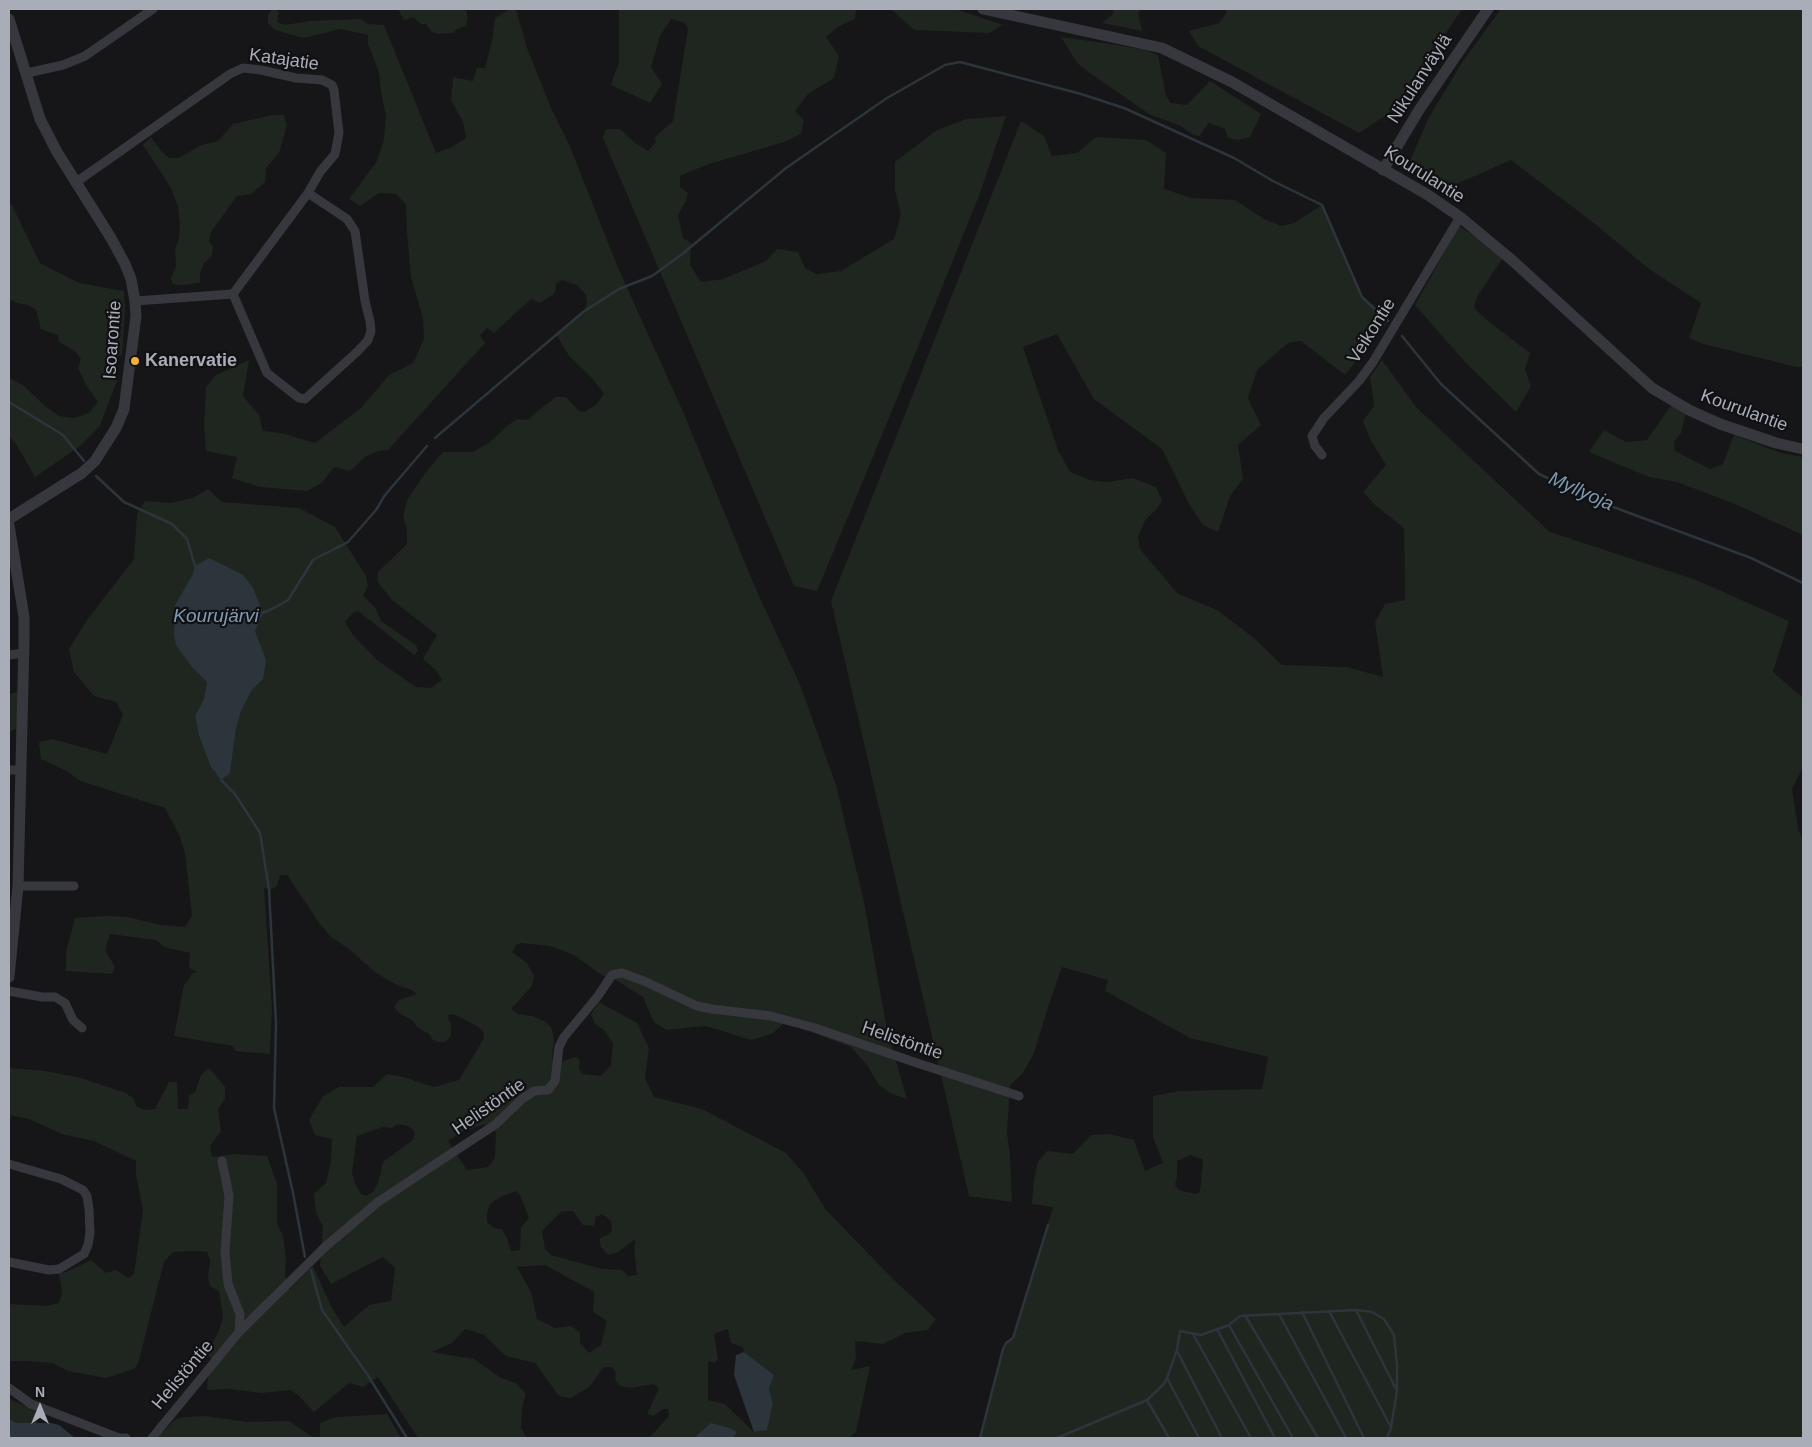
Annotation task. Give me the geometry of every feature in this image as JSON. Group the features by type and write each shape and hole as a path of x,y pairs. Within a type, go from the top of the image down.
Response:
{"street":[{"path":"27,73 63,65 85,56 153,9"},
{"name":"Kourulantie","path":"983,9 1162,48 1232,82 1428,195 1460,217 1513,261 1652,388 1688,410 1720,424 1776,443 1803,449"},
{"name":"Nikulanväylä","path":"1383,170 1419,110 1488,9"},
{"name":"Isoarontie","path":"9,18 43,127 125,264 131,279 136,316 130,375 122,415 116,428 95,461 82,472 9,519"},
{"name":"Katajatie","path":"75,183 230,74 243,68 296,78 322,80 332,85 339,133 335,154 320,172 308,193 233,294"},
{"path":"135,301 233,294 267,373 299,398 305,398 358,351 368,340 371,332 355,231 347,219 308,193"},
{"name":"Veikontie","path":"1322,455 1315,446 1312,436 1324,418 1359,381 1373,362 1460,217"},
{"path":"9,524 24,617 24,653 14,770 18,886 9,977"},
{"path":"9,655 24,653"},
{"path":"18,886 74,886"},
{"name":"Helistöntie","path":"152,1438 239,1332 325,1247 378,1202 496,1124 522,1099 534,1091 548,1090 555,1081 559,1047 564,1037 598,996 612,974 622,973 644,981 697,1006 712,1010 770,1016 815,1028 1019,1096"},
{"path":"9,991 42,997 55,997 65,1003 73,1020 82,1028"},
{"path":"222,1162 229,1196 225,1252 228,1284 240,1314 239,1332"},
{"path":"9,1164 62,1179 83,1190 87,1196 89,1208 90,1234 88,1246 84,1254 59,1269 49,1270 9,1262"},
{"path":"9,1388 32,1404 111,1435 126,1438"}],"shaded area":[{"path":"272,9 279,11 277,22 285,25 310,21 360,19 368,24 384,25 436,153 450,148 466,138 463,122 451,100 453,77 473,81 477,68 485,68 492,41 495,18 510,9 516,9 527,48 551,108 569,144 616,263 684,414 755,587 801,687 836,785 864,902 887,1030 907,1099 890,1093 878,1084 867,1065 851,1047 785,1022 772,1034 751,1040 706,1026 667,1030 654,1022 643,997 614,979 603,976 574,955 550,946 521,943 516,945 512,952 527,963 534,976 532,986 511,1009 518,1014 532,1016 546,1022 552,1029 554,1040 553,1060 563,1061 576,1057 580,1060 579,1069 582,1074 601,1076 611,1065 613,1043 604,1030 595,1024 591,1014 599,1002 637,1023 649,1048 645,1078 654,1097 702,1109 786,1153 804,1174 826,1210 893,1279 936,1319 928,1330 905,1333 883,1344 855,1341 856,1358 851,1370 870,1366 856,1432 849,1438 723,1438 727,1437 706,1429 694,1438 649,1438 669,1416 668,1409 663,1409 654,1416 647,1414 659,1388 653,1384 631,1388 620,1386 615,1380 616,1373 612,1367 604,1367 589,1387 571,1398 559,1396 535,1363 506,1356 484,1335 465,1329 452,1343 432,1352 474,1359 501,1378 516,1383 526,1394 522,1408 521,1428 527,1438 418,1438 378,1377 363,1387 349,1383 314,1412 298,1395 290,1390 262,1393 228,1389 207,1390 208,1376 216,1365 207,1354 218,1333 223,1317 219,1291 210,1286 208,1277 210,1260 207,1252 198,1251 173,1252 164,1262 138,1364 134,1369 106,1378 68,1371 52,1363 9,1361 9,1304 47,1306 59,1303 62,1294 59,1273 66,1272 91,1260 106,1273 116,1270 128,1278 134,1274 143,1210 136,1175 136,1161 94,1141 62,1134 29,1119 9,1115 9,1068 45,1071 81,1078 126,1093 134,1099 136,1106 144,1110 155,1109 169,1082 177,1082 178,1109 188,1109 189,1095 195,1093 201,1075 208,1069 211,1070 225,1087 225,1099 218,1109 221,1131 210,1146 212,1157 235,1154 267,1156 277,1184 277,1223 283,1236 286,1258 285,1274 289,1290 313,1266 331,1306 344,1327 369,1305 391,1301 395,1268 383,1257 331,1284 320,1266 323,1227 316,1212 314,1194 326,1183 331,1161 332,1139 315,1135 309,1120 323,1096 339,1087 373,1087 387,1074 434,1087 459,1080 484,1038 483,1031 477,1026 456,1015 449,1014 448,1020 451,1023 451,1036 445,1042 438,1042 417,1027 413,1021 399,1013 394,1007 399,1000 417,994 376,973 349,949 331,937 287,875 280,875 277,886 271,890 264,888 272,1008 270,1054 235,1051 233,1046 174,1036 184,985 192,973 197,972 189,968 190,953 164,947 156,940 110,934 105,950 115,967 112,974 66,971 66,952 75,918 127,917 161,925 185,927 192,916 185,853 180,837 165,808 80,781 67,771 41,759 39,742 52,739 107,754 123,715 116,702 94,696 74,672 69,649 87,620 134,559 137,514 145,501 170,503 193,498 208,489 222,502 299,508 335,527 366,576 368,586 363,595 376,609 381,621 416,645 418,651 414,655 358,611 354,612 345,622 353,635 377,660 416,687 431,688 442,680 436,670 423,659 437,635 392,600 377,581 378,572 407,544 407,529 403,517 407,500 426,472 443,452 473,452 490,442 517,419 528,420 556,397 566,397 579,411 584,412 596,405 604,394 593,379 569,356 556,334 583,312 587,303 586,295 577,285 562,280 556,284 555,293 540,303 531,299 494,333 487,328 480,335 485,343 388,450 378,451 365,457 350,471 334,467 322,483 307,491 260,487 232,478 237,457 206,451 204,426 206,387 216,375 249,360 243,396 259,415 263,431 281,433 315,443 361,408 389,375 413,363 424,339 423,318 411,278 406,205 396,194 379,193 360,206 349,199 377,161 384,139 386,116 379,72 368,44 368,35 341,29 303,38 275,30 268,23 268,15","holes":["195,566 262,613 255,631 259,641 263,679 252,690 241,711 236,729 230,773 210,765 199,736 195,716 204,699 207,682 192,667 192,576","397,1124 408,1126 415,1132 413,1140 383,1162 378,1183 373,1192 366,1196 361,1194 355,1184 352,1173 357,1136 383,1127 392,1128","485,1124 496,1132 495,1158 488,1167 467,1170 448,1141 462,1132","516,1191 520,1195 529,1218 521,1227 520,1250 511,1251 502,1229 494,1228 487,1222 490,1204 502,1196","573,1211 583,1225 594,1226 596,1217 602,1214 611,1221 612,1230 609,1234 599,1239 601,1247 608,1255 618,1252 634,1240 636,1242 634,1247 637,1275 628,1276 622,1270 602,1269 551,1255 545,1249 542,1231 561,1212","545,1265 594,1292 593,1312 607,1321 601,1345 589,1353 580,1343 580,1332 571,1326 555,1328 537,1319 531,1292 517,1267","728,1329 731,1343 742,1347 744,1352 774,1375 769,1389 773,1403 767,1430 754,1432 725,1404 708,1400 708,1361 715,1363 718,1359 714,1334"]},
{"path":"398,9 466,9 468,18 466,26 457,29 453,33 438,34 432,32 426,24 421,24 413,17 404,20"},
{"path":"619,9 856,9 855,19 839,26 826,37 839,56 834,78 808,94 795,111 804,120 801,134 784,142 706,165 680,176 680,187 688,193 678,215 683,238 691,243 690,265 701,282 723,279 766,261 777,249 798,252 805,268 817,274 841,271 894,239 901,214 895,190 895,162 937,130 967,119 1006,116 979,196 817,591 794,586 603,138 606,129 620,129 634,142 648,151 656,142 655,137 673,121 688,29 685,23 671,19 660,36 651,67 662,84 650,103 611,85 619,62"},
{"path":"891,9 955,9 1003,25 989,33 914,30"},
{"path":"1114,9 1142,9 1138,13 1142,31 1102,23 1112,15"},
{"path":"1226,9 1462,9 1394,110 1359,133 1198,46 1189,31 1219,23 1227,12"},
{"path":"1501,9 1803,9 1803,367 1703,344 1689,338 1701,303 1649,269 1595,224 1511,160 1450,187 1409,163 1428,119 1463,61"},
{"path":"1061,37 1145,50 1158,55 1166,96 1171,103 1187,105 1210,81 1261,114 1250,137 1238,140 1228,138 1225,129 1209,123 1199,136 1193,135 1181,126 1149,114 1090,73 1078,64"},
{"path":"273,115 284,115 287,125 279,153 266,168 265,182 251,194 237,196 211,232 209,241 213,247 212,256 204,263 200,273 200,283 173,284 171,278 176,266 175,250 179,238 180,225 178,206 171,188 143,145 151,137 169,158 178,158 202,145 218,141 233,124"},
{"path":"1021,121 1044,136 1052,156 1077,153 1096,137 1146,140 1166,153 1164,189 1192,198 1235,200 1264,219 1282,226 1294,223 1322,205 1362,297 1388,321 1345,375 1301,341 1288,343 1257,370 1248,398 1261,425 1238,445 1243,479 1230,496 1218,532 1203,525 1189,504 1162,449 1094,399 1057,334 1023,347 1058,450 1070,472 1090,480 1107,482 1133,478 1156,487 1162,500 1157,509 1146,519 1138,536 1140,549 1178,594 1217,610 1254,638 1282,665 1347,667 1383,677 1375,622 1385,604 1405,600 1404,528 1375,505 1363,492 1386,465 1370,439 1363,421 1374,406 1370,377 1382,360 1416,407 1550,532 1696,580 1789,621 1773,672 1803,698 1803,767 1792,789 1798,827 1803,843 1803,1438 980,1438 1003,1349 1006,1343 1013,1338 1053,1207 1032,1204 1034,1179 1038,1162 1047,1151 1073,1154 1091,1135 1109,1134 1134,1140 1145,1171 1163,1163 1153,1137 1153,1096 1179,1091 1262,1089 1268,1057 1190,1038 1105,991 1108,980 1062,967 1034,1053 1023,1073 1010,1085 1007,1133 1012,1202 969,1196 831,601","holes":["1191,1155 1203,1160 1200,1192 1195,1194 1179,1190 1175,1185 1177,1161"]},
{"path":"9,205 12,205 40,263 79,283 124,291 125,311 122,355 108,361 112,374 117,380 100,426 79,447 35,477 16,444 9,436 9,378 23,385 45,406 59,416 74,418 89,413 98,402 86,385 78,368 81,359 75,351 59,342 58,335 41,329 36,310 28,305 9,299"},
{"path":"1459,226 1504,256 1477,297 1474,308 1530,353 1525,369 1531,386 1516,412 1465,362 1415,305"},
{"path":"1672,404 1686,412 1681,433 1674,442 1675,451 1710,469 1723,464 1734,435 1781,453 1803,457 1803,535 1735,504 1677,482 1649,477 1589,452 1604,430 1626,442 1647,440"},
{"path":"17,692 17,728 9,732 9,694"},
{"path":"9,1399 35,1410 37,1423 15,1423 9,1419"},
{"path":"387,1414 401,1438 314,1438 320,1436 320,1423 330,1419"},
{"path":"205,1416 247,1422 289,1421 314,1438 160,1438 160,1435 176,1419"}],"water":[{"name":"Kourujärvi","path":"209,558 243,575 253,588 263,613 255,631 266,660 263,679 252,690 241,711 236,729 230,773 221,780 210,765 199,736 195,716 204,699 207,682 192,667 176,645 174,636 175,605 192,576 195,566"},
{"path":"744,1352 774,1375 769,1389 773,1403 767,1430 754,1432 734,1375 736,1355"},
{"path":"9,1419 16,1423 51,1423 59,1425 75,1438 9,1438"},
{"path":"711,1423 737,1432 733,1438 694,1438"}],"waterway":[{"path":"435,438 583,312 619,289 652,276 681,255 786,168 887,98 945,65 960,62 1081,94 1124,108 1234,158 1273,181 1322,205 1362,297 1388,321"},
{"name":"Myllyoja","path":"1402,336 1441,384 1539,474 1597,501 1751,558 1803,583"},
{"path":"9,402 63,435 84,461"},
{"path":"263,613 288,600 313,560 348,542 427,446"},
{"path":"96,476 124,502 172,524 187,539 195,566"},
{"path":"221,780 235,794 260,833 269,889 276,1024 274,1108 305,1257"},
{"path":"980,1438 1003,1349 1006,1343 1013,1338 1048,1225"},
{"path":"311,1270 322,1310 367,1374 407,1438"},
{"path":"1356,1310 1396,1389"},
{"path":"1057,1438 1147,1400 1164,1384 1167,1378 1177,1350 1180,1331 1201,1335 1229,1325 1240,1316 1356,1310 1372,1312 1384,1319 1394,1335 1397,1391 1391,1428 1387,1438"},
{"path":"1329,1311 1391,1427"},
{"path":"1302,1312 1364,1438"},
{"path":"1279,1314 1346,1438"},
{"path":"1245,1315 1318,1438"},
{"path":"1229,1325 1293,1438"},
{"path":"1217,1329 1275,1438"},
{"path":"1193,1334 1251,1438"},
{"path":"1177,1351 1222,1438"},
{"path":"1167,1378 1199,1438"},
{"path":"1147,1400 1169,1438"}],"place":[{"name":"Kanervatie","path":"135,361"}]}
